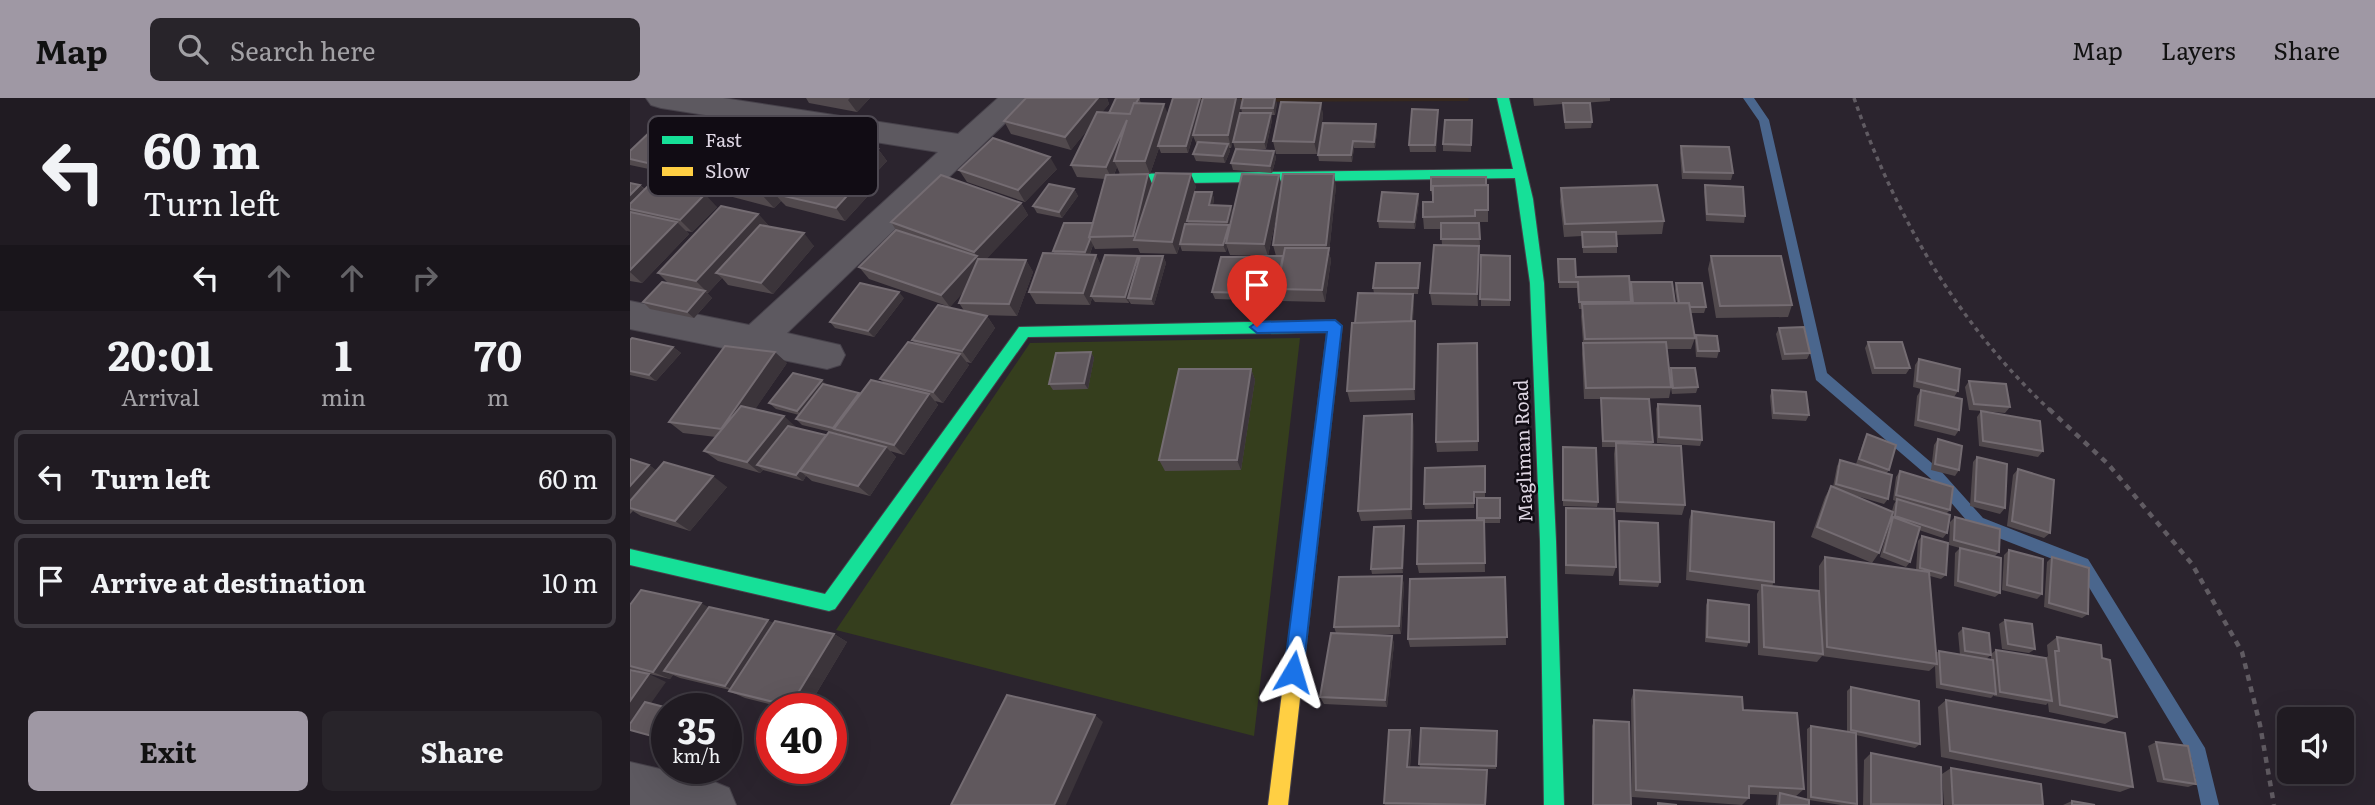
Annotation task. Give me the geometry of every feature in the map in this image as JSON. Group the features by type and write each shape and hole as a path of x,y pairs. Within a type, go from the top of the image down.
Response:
{"street":[{"path":"661,98 775,116"},
{"path":"757,339 1016,98"},
{"name":"Magliman Road","path":"1503,98 1521,173 1536,283 1548,541 1555,805"},
{"path":"878,132 965,146"},
{"path":"1120,179 1521,173"},
{"path":"630,315 827,355"},
{"path":"630,557 830,603 1024,331 1335,326 1278,805"},
{"path":"630,785 712,805"}],"path":[{"path":"1854,98 1870,144 1922,251 1988,345 2038,399 2108,464 2192,564 2242,652 2260,724 2274,805"}],"shaded area":[{"path":"1174,98 1469,98 1468,101 1172,102"}],"green space":[{"path":"1300,338 1254,736 836,630 1030,343"}],"building":[{"path":"1026,98 1098,98 1065,137 1004,121"},
{"path":"1116,98 1139,98 1130,114 1109,113"},
{"path":"1173,98 1200,98 1186,146 1158,146"},
{"path":"1203,98 1236,98 1228,135 1193,135"},
{"path":"1243,98 1275,98 1273,108 1241,108"},
{"path":"1281,102 1321,103 1314,142 1273,141"},
{"path":"1134,103 1164,104 1145,161 1114,161 1127,120 1106,167 1071,165 1097,112 1130,114"},
{"path":"1563,103 1590,103 1592,122 1565,122"},
{"path":"1412,109 1438,110 1435,145 1409,145"},
{"path":"1240,113 1271,113 1264,142 1233,142"},
{"path":"1445,120 1472,120 1471,145 1443,144"},
{"path":"1323,123 1376,124 1374,142 1353,141 1351,155 1318,155"},
{"path":"648,134 648,163 630,159 630,151"},
{"path":"993,138 1050,157 1018,190 959,170"},
{"path":"1198,142 1228,144 1223,156 1193,154"},
{"path":"1681,146 1729,147 1733,173 1684,172"},
{"path":"1236,149 1274,151 1270,166 1231,163"},
{"path":"1156,173 1191,174 1172,242 1134,240"},
{"path":"1148,174 1133,236 1089,237 1106,175"},
{"path":"1242,174 1279,175 1264,244 1226,243"},
{"path":"1283,174 1334,174 1326,245 1273,245"},
{"path":"941,175 1021,203 974,252 891,222"},
{"path":"1431,177 1486,177 1486,185 1433,186 1431,190"},
{"path":"630,183 640,185 630,195"},
{"path":"1049,184 1074,189 1059,212 1033,206"},
{"path":"1488,185 1488,210 1475,210 1475,216 1423,217 1423,202 1433,202 1433,186"},
{"path":"1657,185 1664,221 1565,224 1561,188"},
{"path":"1705,185 1743,187 1745,216 1707,214"},
{"path":"648,186 648,196 703,196 680,220 630,209 630,204"},
{"path":"1195,192 1212,192 1209,205 1231,206 1227,222 1187,221"},
{"path":"1382,192 1418,194 1414,222 1378,221"},
{"path":"784,196 847,196 836,208"},
{"path":"721,206 758,214 696,281 658,273"},
{"path":"630,212 677,222 630,270"},
{"path":"1064,223 1093,223 1085,252 1053,251"},
{"path":"1441,223 1479,223 1480,239 1441,239"},
{"path":"1185,224 1229,225 1223,245 1180,244"},
{"path":"760,225 804,233 761,283 716,273"},
{"path":"896,230 977,256 941,295 859,267"},
{"path":"1582,232 1616,232 1617,246 1583,247"},
{"path":"1434,245 1479,246 1477,294 1430,293"},
{"path":"1285,248 1329,248 1322,290 1277,289"},
{"path":"1043,253 1096,255 1083,293 1029,292"},
{"path":"1105,255 1138,256 1125,297 1091,296"},
{"path":"1481,255 1510,256 1510,300 1480,299"},
{"path":"1140,256 1163,256 1151,299 1128,298"},
{"path":"1256,256 1283,256 1274,299 1247,299"},
{"path":"1711,256 1781,256 1792,305 1720,306"},
{"path":"1221,257 1254,257 1246,293 1212,292"},
{"path":"978,259 1026,260 1009,304 959,303"},
{"path":"1558,259 1575,259 1576,277 1629,276 1631,302 1579,302 1578,282 1559,282"},
{"path":"1376,263 1420,263 1418,288 1373,288"},
{"path":"662,282 705,291 687,312 643,302"},
{"path":"1631,282 1672,282 1675,303 1633,303"},
{"path":"860,283 899,292 868,331 830,322"},
{"path":"1676,283 1702,283 1706,307 1690,307 1689,303 1679,303"},
{"path":"1358,293 1413,294 1411,321 1355,323"},
{"path":"1689,303 1695,338 1585,339 1582,304"},
{"path":"938,305 987,316 962,351 912,340"},
{"path":"1415,321 1414,389 1347,391 1352,323"},
{"path":"1804,327 1810,353 1785,354 1779,328"},
{"path":"1696,335 1717,336 1719,351 1698,351"},
{"path":"632,338 673,347 649,375 630,371"},
{"path":"908,342 960,354 933,392 880,379"},
{"path":"1666,342 1671,387 1586,388 1583,343"},
{"path":"1868,342 1902,342 1910,368 1875,368"},
{"path":"1477,343 1478,441 1436,442 1438,344"},
{"path":"725,346 775,352 721,429 669,422"},
{"path":"1091,352 1084,383 1049,384 1056,353"},
{"path":"1919,359 1960,369 1958,391 1917,381"},
{"path":"1671,368 1695,368 1698,387 1673,388"},
{"path":"1179,369 1251,369 1237,460 1159,460"},
{"path":"793,373 822,380 797,411 769,403"},
{"path":"871,380 929,394 894,445 834,429"},
{"path":"1969,381 2006,384 2010,407 1974,404"},
{"path":"823,384 859,393 833,428 796,419"},
{"path":"1772,390 1806,392 1809,415 1774,413"},
{"path":"1921,390 1962,399 1959,430 1918,420"},
{"path":"1601,398 1649,399 1653,442 1603,441"},
{"path":"1658,404 1700,406 1702,440 1659,437"},
{"path":"741,406 784,416 747,462 704,451"},
{"path":"1981,411 2040,421 2043,451 1983,441"},
{"path":"1412,414 1411,509 1358,511 1364,416"},
{"path":"788,426 826,435 796,475 757,465"},
{"path":"829,432 886,447 858,486 800,471"},
{"path":"1867,434 1896,445 1889,470 1859,459"},
{"path":"1938,439 1962,446 1959,470 1935,464"},
{"path":"1616,443 1681,446 1685,505 1618,502"},
{"path":"1563,447 1596,448 1598,502 1563,500"},
{"path":"1977,457 2007,464 2005,508 1975,501"},
{"path":"630,459 649,465 630,486"},
{"path":"1840,460 1892,475 1888,499 1836,484"},
{"path":"664,462 713,476 675,521 630,508 630,501"},
{"path":"1485,466 1485,492 1474,492 1474,503 1424,504 1425,468"},
{"path":"2018,469 2054,480 2050,533 2012,521"},
{"path":"1900,471 1953,487 1950,510 1896,495"},
{"path":"1831,486 1893,512 1879,553 1817,527"},
{"path":"1477,498 1500,498 1500,518 1477,518"},
{"path":"1897,499 1950,515 1947,533 1895,516"},
{"path":"1566,508 1614,509 1616,567 1566,565"},
{"path":"1692,511 1774,522 1774,582 1690,571"},
{"path":"1893,517 1920,527 1910,562 1884,552"},
{"path":"1955,517 2000,529 1999,552 1954,540"},
{"path":"1484,520 1485,563 1417,564 1418,521"},
{"path":"1619,521 1658,523 1660,582 1620,580"},
{"path":"1404,526 1402,568 1371,569 1374,527"},
{"path":"1922,536 1948,543 1946,575 1920,568"},
{"path":"1960,548 2001,558 2000,593 1958,581"},
{"path":"2009,550 2043,559 2042,594 2007,585"},
{"path":"1825,557 1929,572 1937,664 1827,647"},
{"path":"2052,557 2089,568 2088,614 2049,603"},
{"path":"1402,576 1399,626 1334,627 1339,577"},
{"path":"1505,577 1507,637 1408,639 1410,579"},
{"path":"1762,585 1819,591 1823,654 1764,647"},
{"path":"641,590 701,603 653,672 630,666 630,605"},
{"path":"1708,600 1749,605 1749,642 1707,637"},
{"path":"709,607 768,620 725,686 664,671"},
{"path":"2005,620 2032,624 2035,649 2008,644"},
{"path":"775,621 834,634 798,693 756,693 756,698 729,691"},
{"path":"1963,628 1989,633 1991,655 1965,651"},
{"path":"1331,633 1392,636 1385,700 1320,697"},
{"path":"2057,637 2101,645 2102,658 2110,660 2117,717 2060,705 2055,651 2059,651"},
{"path":"1996,650 2046,658 2052,701 2000,692"},
{"path":"1939,651 1993,660 1996,694 1941,684"},
{"path":"630,670 649,674 630,701"},
{"path":"1851,687 1919,701 1920,744 1851,730"},
{"path":"1634,690 1742,697 1743,710 1797,713 1804,789 1749,786 1749,798 1636,790"},
{"path":"1007,695 1095,715 1054,805 951,805"},
{"path":"1946,700 2125,733 2133,787 1950,751"},
{"path":"645,702 651,704 651,736 630,730 630,724"},
{"path":"1594,720 1629,722 1631,805 1593,805"},
{"path":"1811,726 1856,733 1857,804 1811,797"},
{"path":"1421,728 1497,731 1496,766 1419,764"},
{"path":"1389,730 1410,730 1407,767 1487,770 1485,805 1384,803"},
{"path":"2156,742 2188,746 2196,784 2164,779"},
{"path":"1871,753 1941,767 1942,805 1871,804"},
{"path":"1951,768 2041,784 2043,805 1953,805"},
{"path":"1780,793 1809,800 1809,805 1779,805"},
{"path":"2072,801 2095,805 2072,805"}],"waterway":[{"path":"1748,98 1764,120 1821,376 1935,474 1978,523 2083,564 2199,754 2210,805"}],"traffic: fast":[{"path":"1503,98 1526,199 1537,283 1548,541 1554,805"},
{"path":"1120,179 1521,173"},
{"path":"630,557 829,603 1024,331 1297,327"}],"traffic: slow":[{"path":"1278,805 1335,326 1297,327"}],"route":[{"path":"1257,327 1335,326 1293,672"}]}
